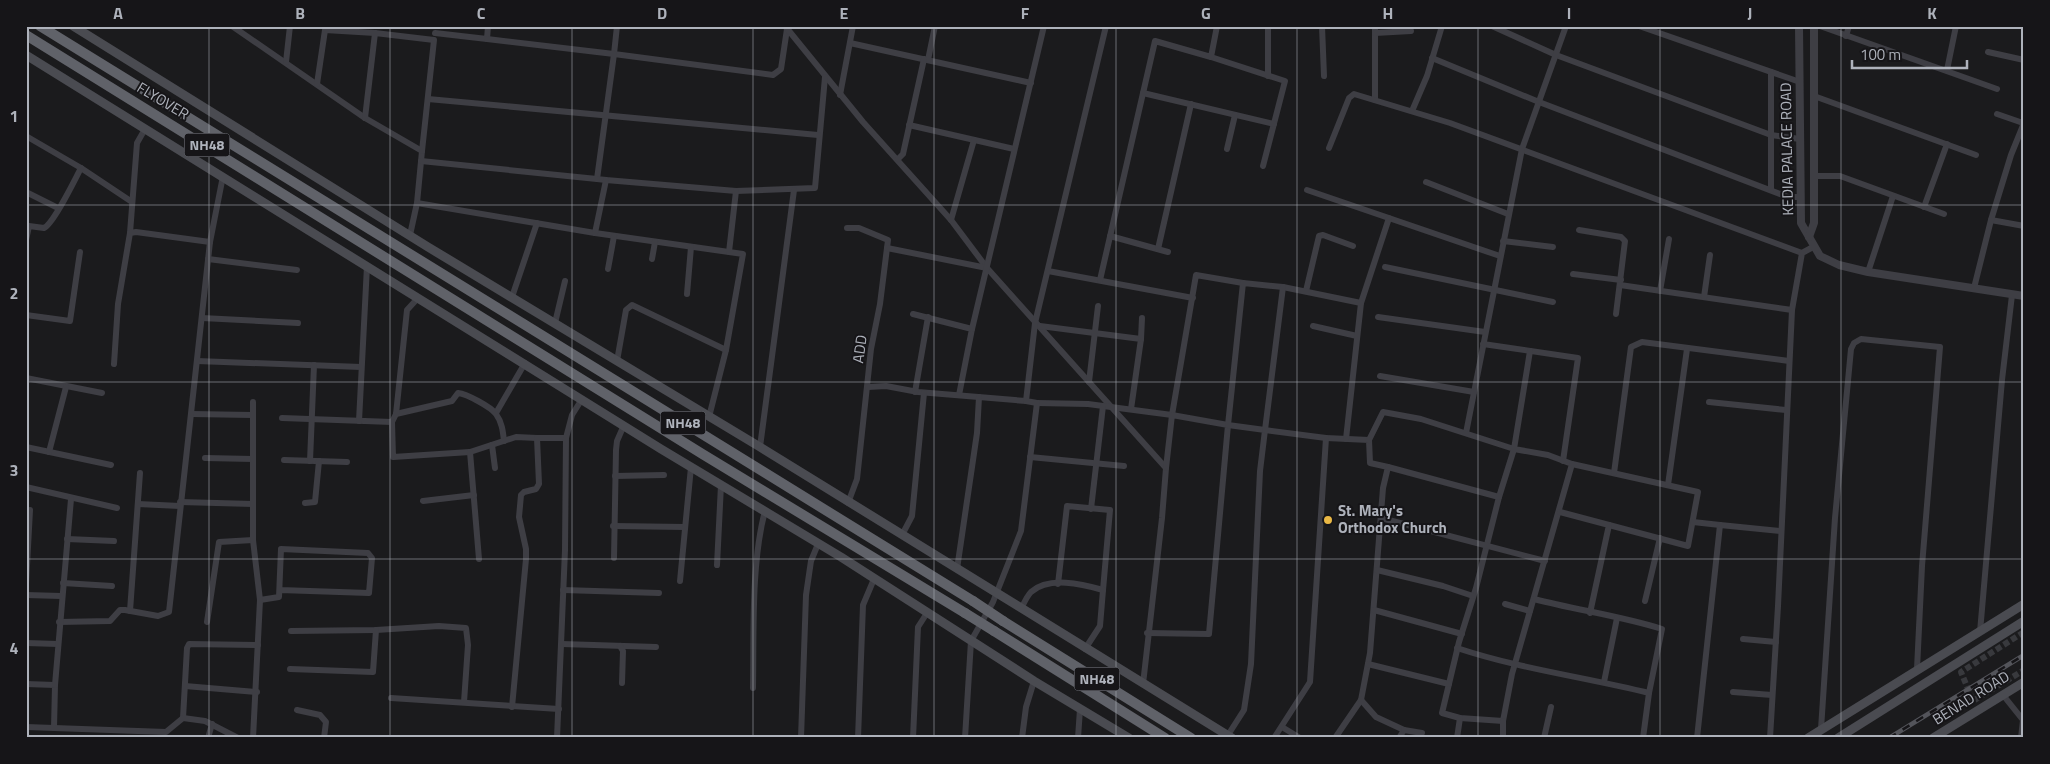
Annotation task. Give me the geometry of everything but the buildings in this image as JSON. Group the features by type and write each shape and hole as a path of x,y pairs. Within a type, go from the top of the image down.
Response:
{"highway":[{"name":"FLYOVER","path":"40,26 1191,738"},
{"name":"FLYOVER","path":"26,35 1165,738"}],"main road":[{"path":"73,26 410,235 760,447 1085,649 1230,736"},
{"path":"26,55 691,467 766,511 1080,710 1129,738"},
{"path":"1808,738 2024,604"},
{"path":"1838,738 2024,621"},
{"path":"1956,646 1963,659"},
{"name":"BENAD ROAD","path":"1933,738 1943,735 2024,682"}],"street":[{"path":"232,26 365,118 422,151"},
{"path":"286,62 290,26"},
{"path":"487,38 488,26"},
{"path":"597,179 617,26"},
{"path":"840,95 853,26"},
{"path":"898,159 903,154 935,26"},
{"path":"959,395 972,329 1044,26"},
{"path":"1026,401 1048,271 1106,26"},
{"path":"1211,56 1216,26"},
{"path":"1268,26 1268,76"},
{"path":"1322,26 1324,76"},
{"path":"1412,111 1442,26"},
{"path":"1492,26 1556,56 1771,135 1800,139"},
{"path":"1466,433 1522,150 1566,26"},
{"path":"1639,26 1800,82"},
{"name":"KEDIA PALACE ROAD","path":"1799,26 1802,223 1809,237"},
{"name":"KEDIA PALACE ROAD","path":"1809,237 1814,223 1814,26"},
{"path":"1820,26 1947,70 1997,90"},
{"path":"1846,36 1849,26"},
{"path":"1947,70 1956,26"},
{"path":"317,84 325,28 434,40"},
{"path":"410,235 416,203 436,30 773,75 781,69 786,28"},
{"path":"786,28 840,95 951,220 987,268 1089,382 1106,406 1166,468"},
{"path":"1375,100 1375,30 1411,31"},
{"path":"365,118 375,33"},
{"path":"1100,280 1154,40 1211,56 1285,81 1263,166"},
{"path":"850,42 1031,83"},
{"path":"1988,52 2024,60"},
{"path":"1432,58 1539,102 1788,197 1801,197"},
{"path":"1771,72 1771,190"},
{"path":"421,161 736,191 815,188 818,135 825,77"},
{"path":"1143,93 1274,124"},
{"path":"1329,148 1349,98 1354,94 1412,111 1522,150 1802,253"},
{"path":"1814,96 1976,155"},
{"path":"428,99 818,135"},
{"path":"1158,249 1191,104"},
{"path":"1974,288 1991,220 2023,123 1997,114"},
{"path":"1227,149 1235,115"},
{"path":"909,125 1014,149"},
{"path":"114,364 118,304 130,233 137,143 145,129"},
{"path":"26,136 81,168 132,202"},
{"path":"951,220 974,140"},
{"path":"1924,207 1947,144"},
{"path":"26,240 29,226 44,228 52,222 81,168"},
{"path":"59,622 110,620 120,610 158,616 169,612 210,242 222,176"},
{"path":"1814,176 1840,176 1944,214"},
{"path":"595,233 606,180"},
{"path":"1426,182 1508,214"},
{"path":"760,447 794,190"},
{"path":"1307,190 1500,256"},
{"path":"729,252 736,191"},
{"path":"26,192 58,208"},
{"path":"1868,272 1893,196"},
{"path":"416,203 614,236 743,254 726,350 709,416"},
{"path":"1346,439 1361,303 1389,218"},
{"path":"1991,220 2024,226"},
{"path":"512,297 537,223"},
{"path":"848,228 858,228 883,237 888,240 887,248 987,268"},
{"path":"1580,230 1621,237 1626,241 1616,314"},
{"path":"130,233 136,232 210,242"},
{"path":"1306,291 1319,236 1323,235 1353,246"},
{"path":"608,269 614,236"},
{"path":"1110,236 1168,252"},
{"path":"1809,237 1812,247 1828,262 1868,272 2024,296"},
{"path":"1660,291 1669,239"},
{"path":"1503,241 1552,247"},
{"path":"652,259 655,242"},
{"path":"687,294 691,247"},
{"path":"1770,738 1792,310 1802,253 1812,247"},
{"name":"ADD","path":"848,503 857,479 887,248"},
{"path":"26,315 70,321 80,252"},
{"path":"1704,298 1710,255"},
{"path":"208,259 297,270"},
{"path":"359,420 367,266"},
{"path":"1385,267 1553,302"},
{"path":"1048,271 1193,298"},
{"path":"1573,274 1660,291 1792,310"},
{"path":"1143,684 1172,415 1196,276 1283,287 1361,303"},
{"path":"555,323 565,281"},
{"path":"1147,633 1209,634 1243,283"},
{"path":"1230,736 1244,710 1251,664 1260,471 1283,287"},
{"path":"1980,632 2000,399 2012,295"},
{"path":"418,298 407,310 396,414 392,422 393,457 470,452 516,438 566,438"},
{"path":"618,361 626,310 632,306 726,350"},
{"path":"1089,382 1098,306"},
{"path":"914,314 972,329"},
{"path":"914,392 928,317"},
{"path":"1378,317 1485,332"},
{"path":"202,318 298,324"},
{"path":"1131,408 1142,318"},
{"path":"1038,324 1095,335 1140,339"},
{"path":"1313,326 1357,336"},
{"path":"1821,729 1835,518 1851,349 1854,342 1860,339 1940,347 1922,566 1917,669"},
{"path":"1614,473 1631,347 1642,342 1789,361"},
{"path":"1483,344 1578,358 1563,461"},
{"path":"1668,485 1687,349"},
{"path":"1503,721 1460,718 1442,713 1457,648 1473,596 1498,497 1514,449 1530,351"},
{"path":"198,361 361,367"},
{"path":"496,413 525,363"},
{"path":"310,461 314,365"},
{"path":"1380,376 1474,392"},
{"path":"26,378 102,393"},
{"path":"868,387 886,386 924,393 1038,403 1131,408 1265,430 1326,438 1369,440"},
{"path":"49,452 66,387"},
{"path":"396,414 452,401 458,393 465,394 496,413 502,428 504,441"},
{"path":"902,534 912,516 924,393"},
{"path":"957,569 977,433 979,397"},
{"path":"557,738 562,644 566,438 572,415 582,399"},
{"path":"253,402 253,540 260,600 257,692 253,738"},
{"path":"1709,402 1786,410"},
{"path":"965,738 971,641 996,594 1021,531 1038,403"},
{"path":"1091,509 1094,463 1106,406"},
{"path":"1498,497 1370,463 1369,440 1383,412 1421,419 1514,449 1548,455 1572,464 1698,492 1688,546 1560,512"},
{"path":"192,414 252,415"},
{"path":"282,418 392,422"},
{"path":"614,558 613,526 617,441 624,425"},
{"path":"512,707 526,559 526,549 519,517 521,495 524,492 536,489 539,484 537,438"},
{"path":"1274,738 1310,682 1326,438"},
{"path":"492,445 495,468"},
{"path":"26,447 111,465"},
{"path":"470,452 479,559"},
{"path":"1030,457 1124,466"},
{"path":"205,458 253,459"},
{"path":"284,460 347,462"},
{"path":"305,503 315,502 319,461"},
{"path":"1503,738 1503,721 1514,666 1560,512 1572,464"},
{"path":"680,581 691,467"},
{"path":"1335,738 1362,700 1374,610 1383,488 1388,468"},
{"path":"130,611 140,473"},
{"path":"615,476 664,475"},
{"path":"717,565 721,485"},
{"path":"26,488 117,508"},
{"path":"423,501 474,495"},
{"path":"54,728 54,685 61,596 72,499"},
{"path":"138,504 253,504"},
{"path":"1058,584 1067,506 1110,510 1100,626 1085,649"},
{"path":"26,584 30,510"},
{"path":"753,688 754,606 760,531 766,511"},
{"path":"1381,518 1545,561"},
{"path":"1693,522 1781,531"},
{"path":"1590,613 1609,525"},
{"path":"1697,738 1720,525"},
{"path":"613,526 685,527"},
{"path":"1645,601 1660,538"},
{"path":"67,539 114,541"},
{"path":"206,622 219,542 253,540"},
{"path":"801,738 806,595 811,561 818,544"},
{"path":"260,600 277,599 280,590 281,549 368,553 372,558 369,593 280,590"},
{"path":"1377,570 1473,596"},
{"path":"858,738 863,668 863,605 874,579"},
{"path":"63,583 112,586"},
{"path":"1021,608 1030,592 1044,583 1082,584 1103,590"},
{"path":"563,590 660,593"},
{"path":"26,595 61,596"},
{"path":"1534,599 1662,629 1649,693 1643,738"},
{"path":"1505,604 1530,611"},
{"path":"1374,610 1462,634"},
{"path":"913,738 918,628 927,613"},
{"path":"1604,682 1617,618"},
{"path":"291,630 376,630 439,626 466,628 468,645 464,702"},
{"path":"290,669 373,672 376,630"},
{"path":"1743,639 1776,642"},
{"path":"26,643 58,644"},
{"path":"26,727 165,735 183,718 187,648 189,644 258,645"},
{"path":"562,644 656,646"},
{"path":"620,646 623,651 622,683"},
{"path":"1457,648 1514,666 1604,682 1649,693"},
{"path":"1368,664 1449,684"},
{"path":"1022,738 1026,707 1034,681"},
{"path":"26,684 54,685"},
{"path":"185,686 257,692"},
{"path":"1734,692 1772,695"},
{"path":"2003,695 2022,720 2021,738"},
{"path":"391,698 559,710"},
{"path":"1362,700 1376,717 1404,730 1422,733"},
{"path":"1544,738 1551,707"},
{"path":"297,710 320,715 326,722 324,738"},
{"path":"1078,738 1080,710"},
{"path":"183,718 205,720 238,738"},
{"path":"1457,738 1460,718"},
{"path":"208,738 212,724"},
{"path":"1282,727 1300,738"},
{"path":"1399,738 1404,730"},
{"path":"1589,738 1618,738"}],"tunnel":[{"path":"2024,632 1961,672 1973,701 2024,670"}],"railway":[{"path":"1889,738 2024,655"}],"place":[{"name":"St. Mary's Orthodox Church","path":"1328,520"}]}
